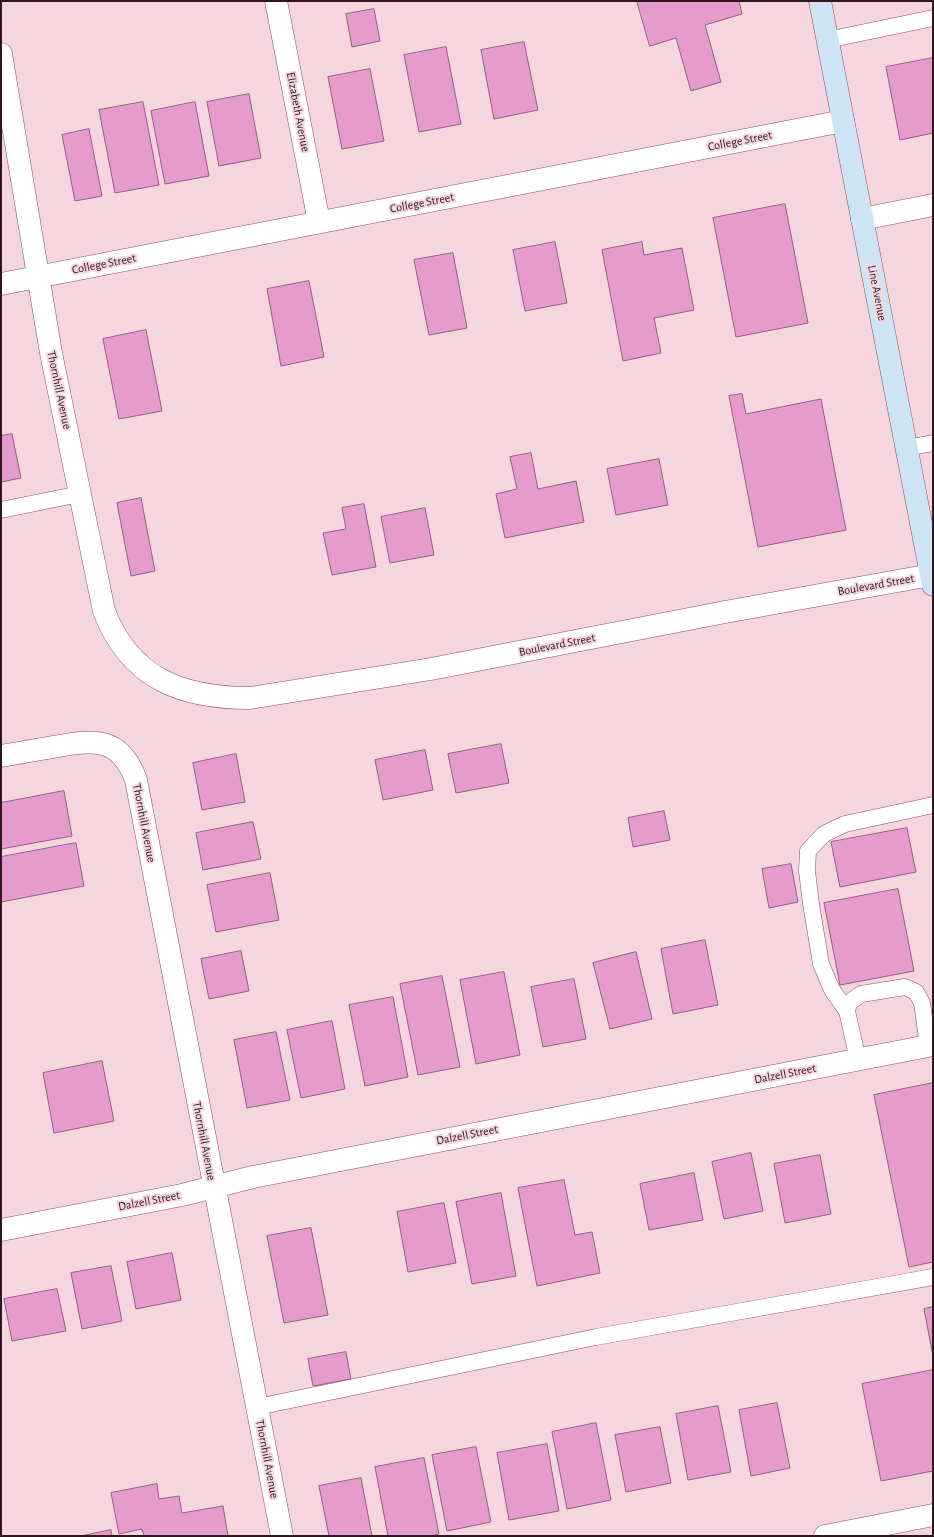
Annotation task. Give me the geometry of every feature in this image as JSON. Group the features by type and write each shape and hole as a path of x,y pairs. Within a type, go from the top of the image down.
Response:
{"main road":[{"name":"Line Avenue","path":"820,1 932,580"}],"street":[{"name":"Elizabeth Avenue","path":"276,1 319,222"},
{"name":"Thornhill Avenue","path":"1,54 37,277 104,611 110,628 125,652 138,665 153,676 182,690"},
{"name":"College Street","path":"1,284 843,121"},
{"path":"862,218 933,204"},
{"name":"Boulevard Street","path":"182,690 201,695 225,698 258,697 431,669 725,612 932,580"},
{"name":"Thornhill Avenue","path":"1,756 76,743 97,742 118,751 131,766 136,780 213,1187 282,1536"},
{"name":"Dalzell Street","path":"1,1230 213,1187 253,1177 930,1045"},
{"path":"825,1536 874,1532 933,1515"}],"lane":[{"path":"828,40 933,18"},
{"path":"906,448 933,443"},
{"path":"1,510 80,494"},
{"path":"858,1060 847,1011 832,990 821,964 807,871 808,851 824,834 845,824 933,805"},
{"path":"847,1011 849,1002 861,994 905,987 916,992 922,1003 930,1045"},
{"path":"257,1407 596,1338 933,1277"}],"building":[{"path":"637,1 739,1 742,14 705,25 721,82 691,91 676,38 650,46"},
{"path":"374,9 380,41 352,47 346,14"},
{"path":"524,42 538,110 494,119 481,50"},
{"path":"446,47 461,124 419,132 404,55"},
{"path":"933,58 933,133 900,140 886,67"},
{"path":"370,69 384,141 342,149 328,77"},
{"path":"249,94 261,158 219,166 207,102"},
{"path":"143,102 159,185 115,193 99,110"},
{"path":"195,102 209,176 165,184 151,111"},
{"path":"89,129 102,196 75,201 62,135"},
{"path":"785,204 808,323 736,337 713,218"},
{"path":"555,242 567,303 525,311 513,250"},
{"path":"642,242 644,255 682,248 694,310 654,318 661,353 623,361 602,250"},
{"path":"453,253 467,328 429,335 414,260"},
{"path":"309,281 324,357 281,366 267,289"},
{"path":"146,330 162,411 119,419 103,339"},
{"path":"742,394 746,414 821,399 846,530 758,547 729,396"},
{"path":"12,434 21,478 1,482 1,436"},
{"path":"531,453 538,489 576,481 584,522 505,538 496,494 517,489 510,457"},
{"path":"659,459 668,505 616,515 607,469"},
{"path":"141,498 155,571 131,576 117,503"},
{"path":"364,504 376,567 332,575 323,533 346,529 342,508"},
{"path":"425,508 434,555 390,563 381,517"},
{"path":"501,744 509,783 456,793 448,754"},
{"path":"425,750 433,790 383,800 375,760"},
{"path":"236,754 245,802 202,810 193,763"},
{"path":"64,791 72,836 1,849 1,803"},
{"path":"664,811 670,840 633,847 628,818"},
{"path":"253,822 261,859 203,870 196,833"},
{"path":"907,828 916,872 840,887 831,842"},
{"path":"76,843 84,886 1,902 1,857"},
{"path":"791,864 798,902 769,908 762,869"},
{"path":"270,873 279,920 216,932 207,885"},
{"path":"898,889 914,971 840,985 824,903"},
{"path":"705,940 718,1005 673,1014 661,949"},
{"path":"241,951 249,991 209,999 201,959"},
{"path":"636,952 652,1019 610,1029 593,963"},
{"path":"504,972 520,1055 476,1064 460,980"},
{"path":"442,976 460,1067 418,1075 400,984"},
{"path":"574,979 586,1039 543,1047 531,987"},
{"path":"393,997 408,1077 365,1086 349,1005"},
{"path":"332,1021 345,1089 301,1098 287,1030"},
{"path":"276,1032 290,1100 247,1108 234,1040"},
{"path":"102,1061 114,1121 54,1133 43,1073"},
{"path":"933,1083 933,1262 909,1267 874,1095"},
{"path":"751,1153 763,1211 724,1219 712,1162"},
{"path":"820,1155 831,1214 785,1223 774,1164"},
{"path":"694,1173 703,1220 649,1230 640,1184"},
{"path":"564,1180 575,1235 592,1232 600,1273 537,1286 518,1188"},
{"path":"501,1193 516,1276 472,1284 456,1202"},
{"path":"444,1203 456,1263 408,1272 397,1212"},
{"path":"311,1228 328,1315 284,1323 267,1236"},
{"path":"172,1253 181,1300 136,1309 127,1262"},
{"path":"111,1266 122,1321 82,1329 71,1273"},
{"path":"57,1289 66,1331 12,1341 4,1299"},
{"path":"933,1307 933,1356 924,1309"},
{"path":"346,1352 351,1379 313,1386 308,1359"},
{"path":"933,1370 933,1471 881,1481 862,1384"},
{"path":"777,1403 790,1468 751,1476 739,1410"},
{"path":"718,1406 731,1472 688,1480 676,1414"},
{"path":"596,1423 611,1500 567,1509 552,1432"},
{"path":"660,1427 671,1483 626,1492 615,1435"},
{"path":"547,1444 559,1511 509,1520 497,1453"},
{"path":"476,1447 491,1522 447,1531 432,1455"},
{"path":"424,1458 439,1534 430,1536 388,1536 375,1467"},
{"path":"361,1478 372,1536 329,1536 319,1486"},
{"path":"157,1484 159,1499 179,1496 182,1513 223,1506 228,1536 144,1536 142,1529 119,1534 111,1493"},
{"path":"111,1530 112,1536 81,1536"}]}
